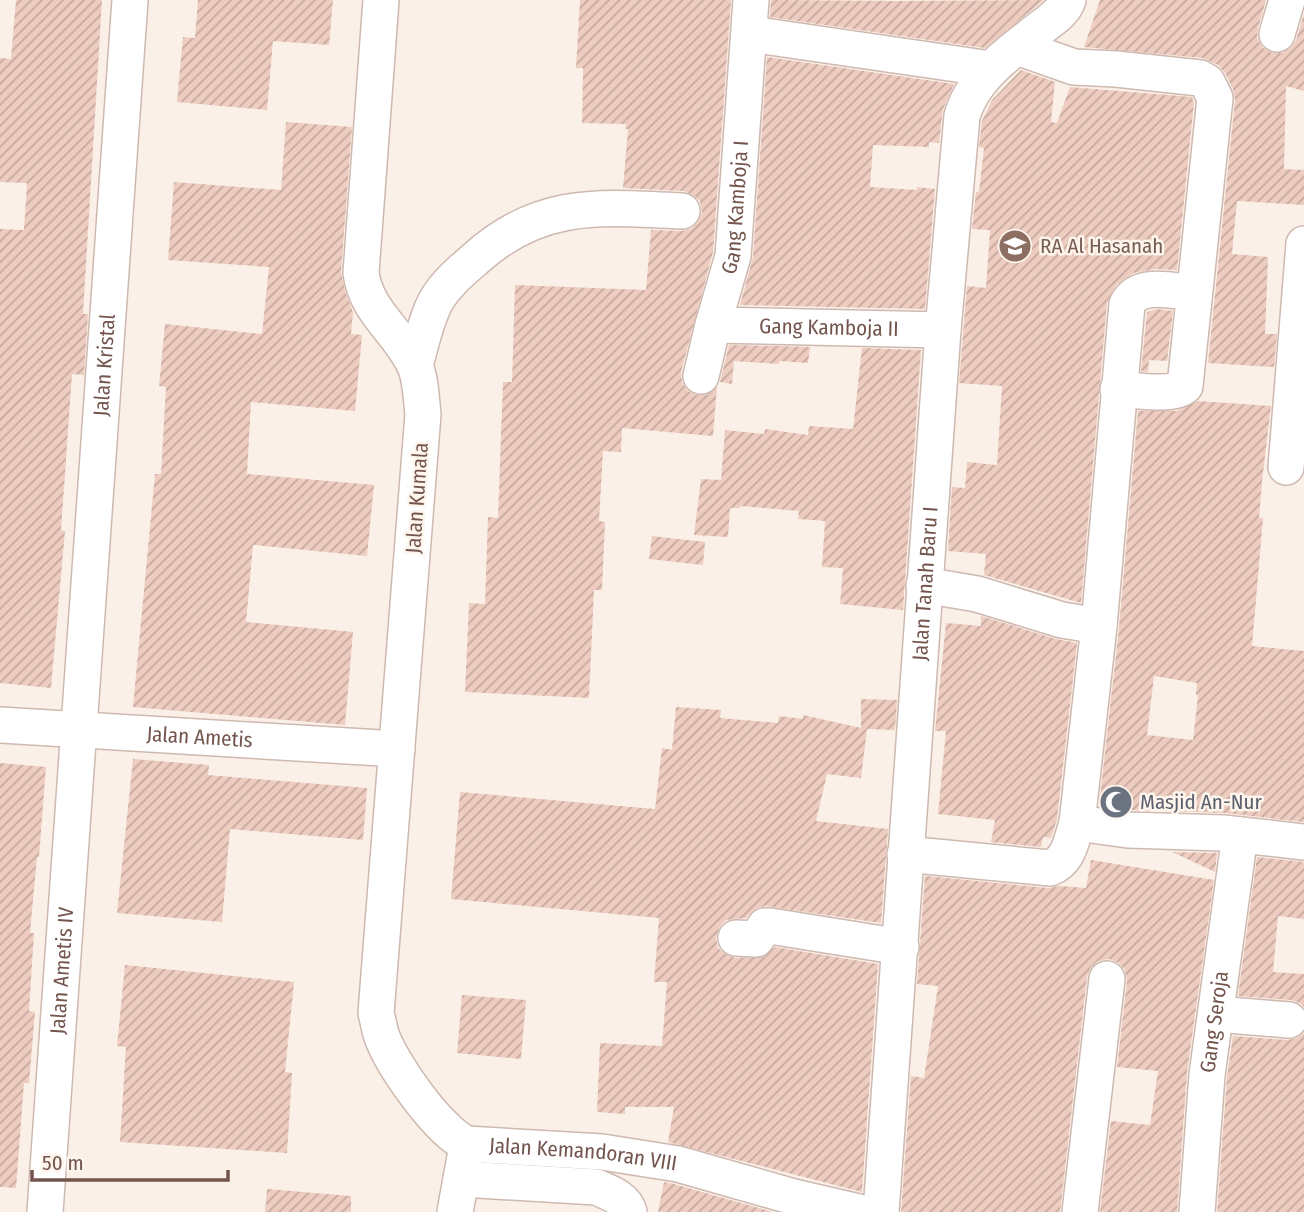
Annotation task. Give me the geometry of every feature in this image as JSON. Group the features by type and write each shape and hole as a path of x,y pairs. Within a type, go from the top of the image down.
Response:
{"street":[{"name":"Jalan Kristal","path":"78,729 130,0"},
{"name":"Jalan Kumala","path":"376,1013 424,414 415,365 370,302 363,289 361,273 381,0"},
{"name":"Jalan Tanah Baru I","path":"881,1212 924,585 962,116 975,92 1004,58 1060,12 1069,0"},
{"path":"1277,34 1287,0"},
{"name":"Gang Kamboja I","path":"701,376 733,256 750,17 1004,58 1200,78 1206,82 1215,98 1194,293"},
{"path":"415,365 436,301 450,281 489,246 522,226 555,213 604,208 682,211"},
{"path":"1286,467 1304,244"},
{"path":"905,854 1050,868 1060,864 1066,856 1077,823 1099,626 1118,389 1127,304 1131,297 1148,289 1194,293 1185,386 1182,390 1172,392 1118,389"},
{"name":"Gang Kamboja II","path":"713,325 795,329 943,330"},
{"path":"924,585 976,594 1062,620 1099,626"},
{"name":"Jalan Ametis","path":"0,725 397,749"},
{"name":"Jalan Ametis IV","path":"45,1212 78,729"},
{"path":"1077,823 1128,830 1204,831 1304,842"},
{"name":"Gang Seroja","path":"1197,1212 1206,1075 1240,835"},
{"path":"736,938 756,939 765,926 770,926 901,947"},
{"path":"1080,1212 1107,979"},
{"name":"Jalan Kemandoran VIII","path":"376,1013 381,1034 397,1067 446,1130 455,1139 467,1144 602,1152 678,1164 794,1197 859,1212"},
{"path":"1216,1014 1289,1020"},
{"path":"467,1144 458,1196 596,1187 612,1194 627,1206 629,1212"}],"building":[{"path":"16,0 102,0 83,314 88,314 84,375 72,374 61,530 65,531 51,688 0,683 0,229 24,230 27,183 0,182 0,58 11,59"},
{"path":"198,0 333,0 329,45 273,41 267,110 177,102 183,37 195,38"},
{"path":"580,0 731,0 713,252 681,372 682,382 688,391 696,395 707,395 717,387 713,436 622,428 621,452 603,451 599,521 605,522 602,590 594,590 589,698 465,692 469,603 485,604 488,517 498,518 503,382 512,382 515,285 646,290 651,230 691,229 702,213 700,201 684,191 623,188 628,129 625,129 626,124 582,123 583,68 576,68"},
{"path":"771,0 1044,0 985,48 770,17"},
{"path":"1100,0 1266,0 1257,38 1263,48 1272,53 1282,53 1291,48 1304,14 1304,91 1286,86 1284,169 1304,170 1304,205 1237,201 1232,254 1268,257 1265,334 1277,334 1274,367 1208,363 1235,100 1233,89 1218,65 1203,58 1084,47"},
{"path":"767,57 954,84 943,109 939,143 929,142 929,147 873,145 870,187 935,189 925,309 740,305 753,257"},
{"path":"1021,70 1055,82 1051,122 1057,123 1070,87 1192,97 1194,102 1177,270 1155,269 1133,273 1116,285 1107,302 1081,603 984,575 986,554 948,551 952,487 965,488 967,462 997,465 1002,386 959,383 967,286 986,288 990,230 972,229 984,148 979,147 982,121 992,100"},
{"path":"286,122 352,127 341,272 353,312 351,334 362,335 355,411 251,402 247,474 374,485 367,556 253,545 246,622 353,632 345,725 133,707 155,474 161,474 166,387 159,386 165,324 262,334 269,267 168,260 174,182 281,190"},
{"path":"1157,309 1173,311 1167,361 1149,360 1148,372 1141,371 1147,312"},
{"path":"729,345 810,347 808,363 734,361 732,384 720,382"},
{"path":"862,348 921,350 903,610 840,604 843,568 822,567 825,521 798,519 799,511 740,506 730,508 728,537 694,535 701,479 721,480 725,430 764,434 765,429 808,435 809,426 853,429"},
{"path":"1198,401 1271,406 1259,518 1263,518 1252,646 1304,651 1304,822 1225,813 1130,810 1099,806 1119,628 1138,411 1177,411","holes":["1154,676 1197,683 1193,740 1147,735"]},
{"path":"652,536 705,542 703,565 649,559"},
{"path":"981,616 1077,643 1057,819 1051,838 1043,837 1041,847 991,842 995,820 938,814 946,731 935,731 946,623 981,626"},
{"path":"861,699 897,700 895,730 867,729 861,778 827,774 816,821 888,829 881,923 765,906 755,909 746,918 726,920 719,928 716,938 718,948 735,958 764,957 775,947 878,964 862,1192 668,1142 674,1107 625,1107 625,1114 597,1112 600,1043 662,1046 667,982 654,982 659,918 451,899 460,792 655,809 662,748 672,750 676,707 721,710 720,718 778,723 779,716 803,719 803,715 861,728"},
{"path":"133,759 209,765 208,775 367,788 363,840 230,829 222,922 117,913"},
{"path":"0,763 46,767 30,933 34,933 29,1011 35,1012 29,1083 24,1083 16,1188 0,1187"},
{"path":"1172,852 1217,853 1215,872"},
{"path":"1257,857 1304,862 1304,919 1278,916 1273,972 1304,974 1304,1007 1291,1000 1238,996"},
{"path":"1091,860 1214,880 1187,1072 1177,1212 1100,1212 1111,1121 1150,1125 1158,1071 1117,1067 1127,981 1125,970 1119,963 1109,959 1098,961 1091,967 1087,977 1060,1212 901,1212 911,1076 924,1078 938,986 917,984 925,876 1048,888 1086,888"},
{"path":"125,965 294,982 285,1072 292,1073 287,1153 120,1142 126,1047 117,1046"},
{"path":"462,995 526,1000 521,1059 457,1053"},
{"path":"1304,1033 1304,1212 1217,1212 1227,1077 1233,1036 1287,1040"},
{"path":"664,1182 674,1184 773,1212 658,1212"},
{"path":"267,1189 351,1196 351,1212 265,1212"}],"place":[{"name":"RA Al Hasanah","path":"1015,246"},
{"name":"Masjid An-Nur","path":"1116,802"}]}
